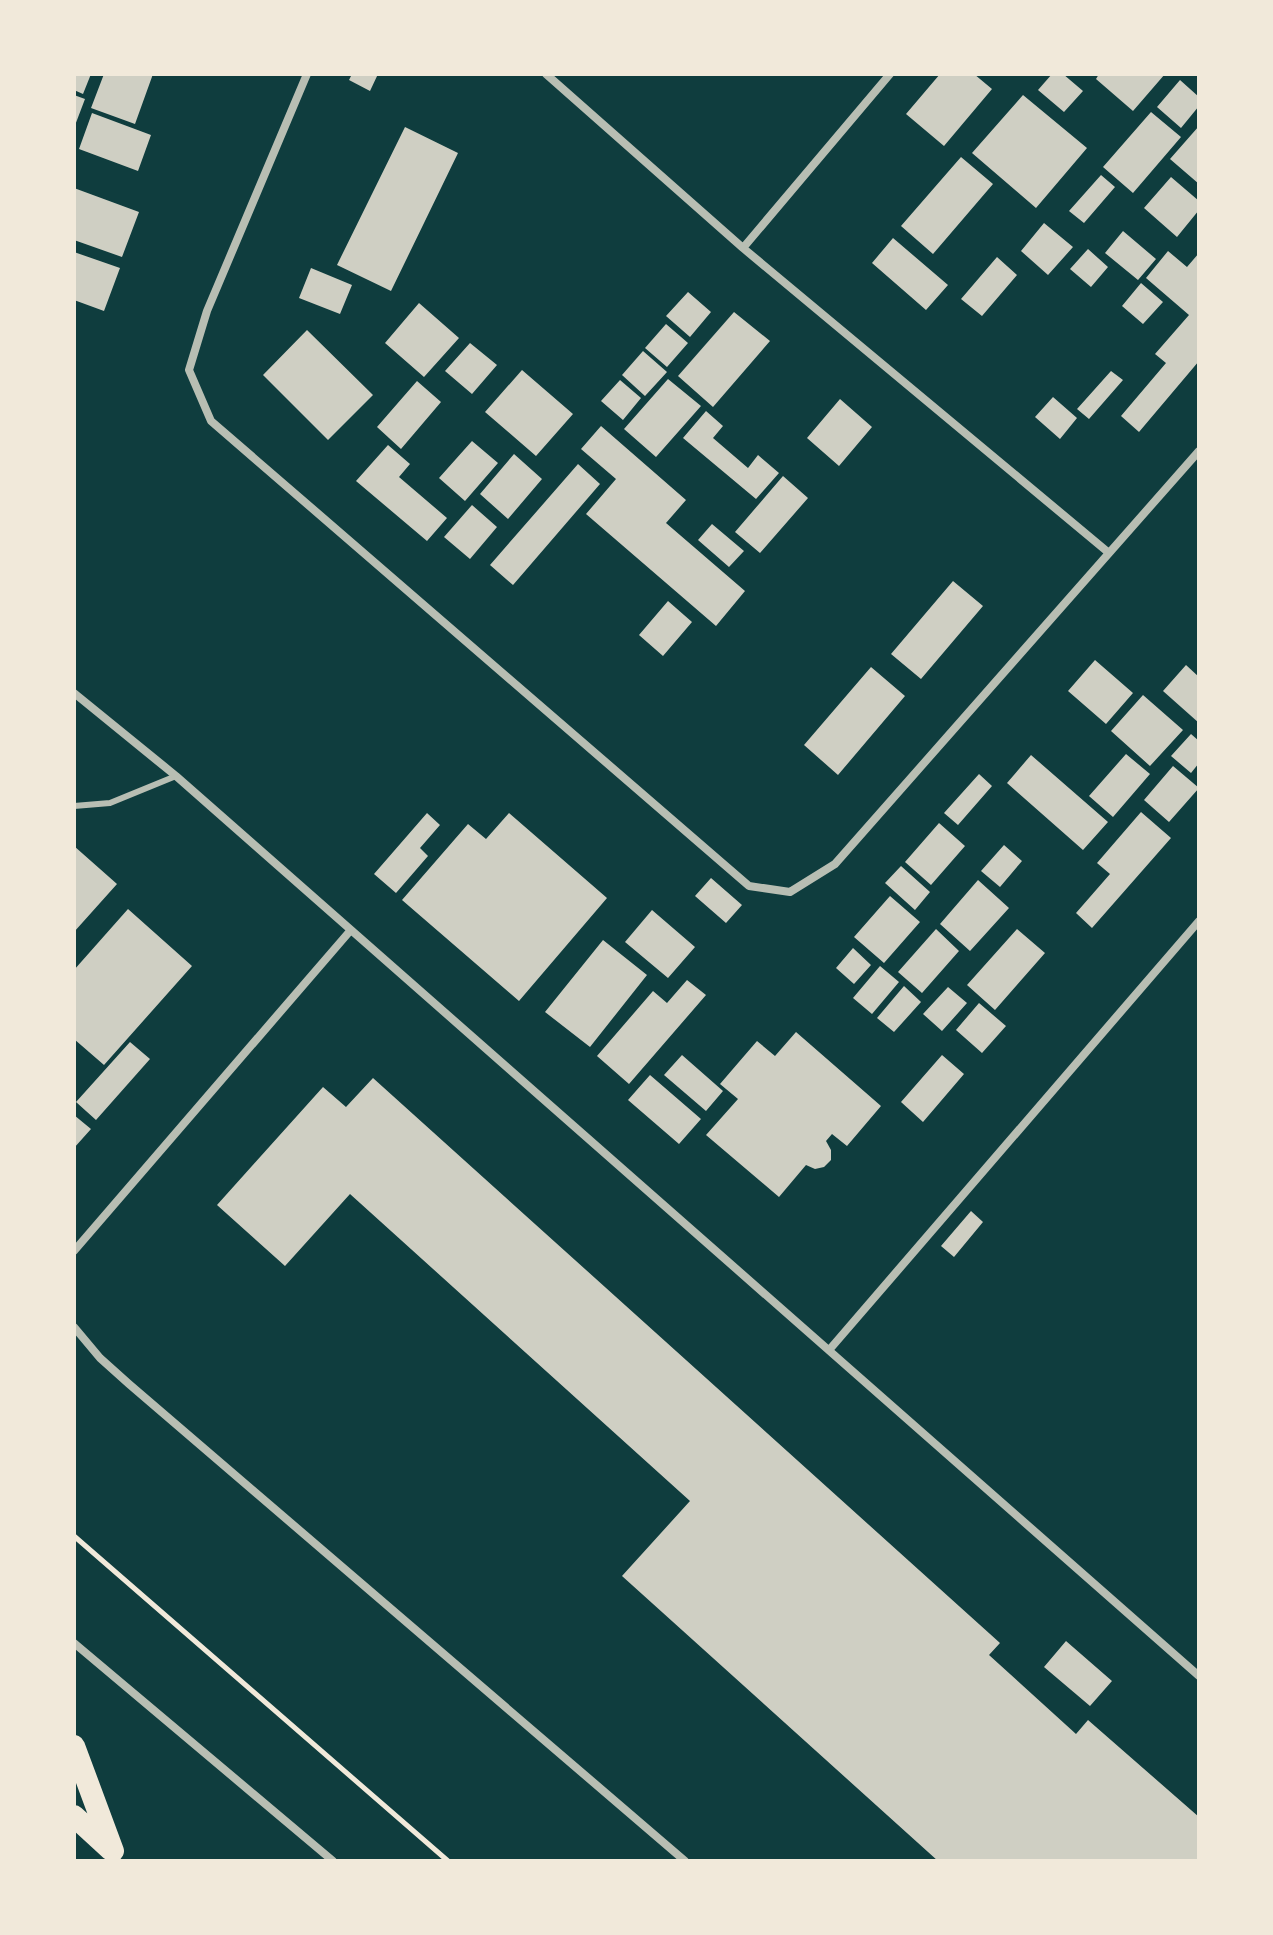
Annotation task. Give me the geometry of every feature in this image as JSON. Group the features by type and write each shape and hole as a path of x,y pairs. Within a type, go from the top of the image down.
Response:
{"highway":[{"path":"74,1746 118,1856"},
{"path":"74,1816 118,1856"}],"street":[{"path":"307,74 207,311 189,370 211,421 749,886 790,892 835,864 1199,451"},
{"path":"546,74 743,248 1109,553"},
{"path":"743,248 890,74"},
{"path":"74,693 176,776 1199,1676"},
{"path":"830,1349 1198,925"},
{"path":"74,1251 350,931"},
{"path":"74,1327 100,1358 129,1384 685,1861"},
{"path":"74,1643 333,1861"}],"lane":[{"path":"74,806 110,803 176,776"}],"path":[{"path":"74,1536 448,1861"}],"building":[{"path":"74,74 91,74 83,94 74,90"},
{"path":"104,74 153,74 135,124 91,108"},
{"path":"352,74 378,74 370,91 349,80"},
{"path":"940,74 974,74 992,89 944,146 906,114"},
{"path":"1052,74 1063,74 1083,91 1064,112 1038,90"},
{"path":"1099,74 1165,74 1133,111 1096,79"},
{"path":"1180,80 1199,97 1199,106 1181,128 1157,107"},
{"path":"74,95 85,99 74,128"},
{"path":"1023,95 1087,148 1036,208 972,153"},
{"path":"1151,112 1181,137 1133,193 1103,167"},
{"path":"92,113 151,135 138,171 79,149"},
{"path":"1199,126 1199,184 1170,159"},
{"path":"405,127 458,153 391,291 337,265"},
{"path":"961,157 993,184 933,254 901,226"},
{"path":"1101,175 1115,187 1084,223 1069,211"},
{"path":"1171,177 1199,201 1199,210 1177,237 1144,208"},
{"path":"74,188 139,212 122,257 74,240"},
{"path":"1044,223 1073,247 1048,275 1021,251"},
{"path":"1123,231 1156,259 1138,280 1105,253"},
{"path":"893,238 948,285 926,310 872,263"},
{"path":"1088,249 1108,267 1091,287 1070,269"},
{"path":"1168,251 1187,267 1199,253 1199,361 1139,432 1121,416 1166,363 1155,354 1189,315 1146,278"},
{"path":"74,252 120,268 104,311 74,300"},
{"path":"997,257 1017,275 982,316 961,299"},
{"path":"311,268 352,285 340,314 299,298"},
{"path":"1141,283 1163,302 1143,324 1122,306"},
{"path":"688,292 711,312 690,337 666,316"},
{"path":"419,303 459,338 424,377 385,343"},
{"path":"734,312 770,341 713,407 678,376"},
{"path":"666,324 688,343 667,367 645,348"},
{"path":"307,330 373,395 328,440 263,375"},
{"path":"470,343 497,365 472,394 445,371"},
{"path":"643,351 667,372 645,396 622,375"},
{"path":"522,370 573,414 536,456 485,412"},
{"path":"1111,371 1123,380 1089,419 1077,409"},
{"path":"668,379 701,406 656,457 624,429"},
{"path":"620,380 641,398 623,420 601,401"},
{"path":"417,381 441,402 401,449 377,427"},
{"path":"1053,397 1077,418 1060,439 1035,417"},
{"path":"840,399 872,427 839,466 807,438"},
{"path":"706,411 723,426 713,438 748,468 758,455 779,473 756,499 683,438"},
{"path":"601,426 686,500 666,523 745,591 716,626 586,514 616,479 581,449"},
{"path":"472,441 498,463 465,501 439,478"},
{"path":"388,445 410,464 399,477 447,518 427,541 356,481"},
{"path":"514,454 542,479 508,519 480,494"},
{"path":"578,464 600,484 513,585 490,565"},
{"path":"783,476 808,498 760,553 735,532"},
{"path":"472,505 497,527 470,559 444,537"},
{"path":"712,524 744,551 729,567 698,540"},
{"path":"953,581 983,606 921,679 891,654"},
{"path":"668,601 692,622 663,656 639,635"},
{"path":"1095,660 1133,693 1106,724 1068,691"},
{"path":"1186,665 1199,677 1199,723 1163,691"},
{"path":"871,667 905,696 838,775 804,745"},
{"path":"1143,695 1183,730 1150,766 1111,731"},
{"path":"1191,734 1199,741 1199,763 1191,773 1171,756"},
{"path":"1126,754 1150,774 1113,817 1089,796"},
{"path":"1031,755 1108,822 1083,850 1007,783"},
{"path":"1173,766 1199,788 1169,822 1144,800"},
{"path":"979,774 992,786 958,825 944,813"},
{"path":"1141,812 1171,838 1092,928 1076,913 1110,874 1097,863"},
{"path":"427,813 440,825 420,848 428,856 396,893 374,874"},
{"path":"509,813 607,898 519,1001 402,900 468,824 486,839"},
{"path":"939,823 965,846 931,885 905,862"},
{"path":"1004,845 1022,861 1000,887 981,871"},
{"path":"74,846 117,884 74,932"},
{"path":"901,866 930,892 915,910 885,883"},
{"path":"711,878 742,905 726,923 695,896"},
{"path":"978,880 1009,908 970,951 940,924"},
{"path":"890,896 920,922 884,963 854,937"},
{"path":"128,909 192,966 104,1065 74,1039 74,970"},
{"path":"652,910 695,947 668,978 625,942"},
{"path":"936,929 959,951 922,993 898,972"},
{"path":"1017,929 1045,953 995,1010 967,985"},
{"path":"603,940 647,975 590,1047 545,1012"},
{"path":"853,948 871,965 854,984 836,968"},
{"path":"880,966 899,982 872,1014 853,998"},
{"path":"687,980 706,995 629,1084 597,1056 653,991 667,1003"},
{"path":"904,986 921,1002 894,1032 877,1018"},
{"path":"948,987 967,1003 942,1031 923,1014"},
{"path":"979,1003 1006,1026 982,1053 956,1030"},
{"path":"796,1032 881,1106 847,1146 832,1134 826,1141 831,1150 831,1160 824,1167 815,1169 806,1165 779,1197 706,1135 738,1099 720,1084 757,1041 775,1056"},
{"path":"130,1042 150,1059 96,1120 76,1102"},
{"path":"682,1055 723,1091 706,1111 664,1075"},
{"path":"942,1055 964,1074 923,1122 901,1102"},
{"path":"650,1075 701,1119 679,1144 628,1100"},
{"path":"373,1078 1000,1643 989,1655 1076,1734 1088,1720 1199,1817 1199,1861 938,1861 622,1576 690,1501 350,1194 285,1266 217,1205 323,1087 346,1107"},
{"path":"74,1115 91,1129 74,1148"},
{"path":"971,1211 983,1222 954,1257 941,1246"},
{"path":"1066,1641 1112,1681 1090,1706 1044,1667"}]}
